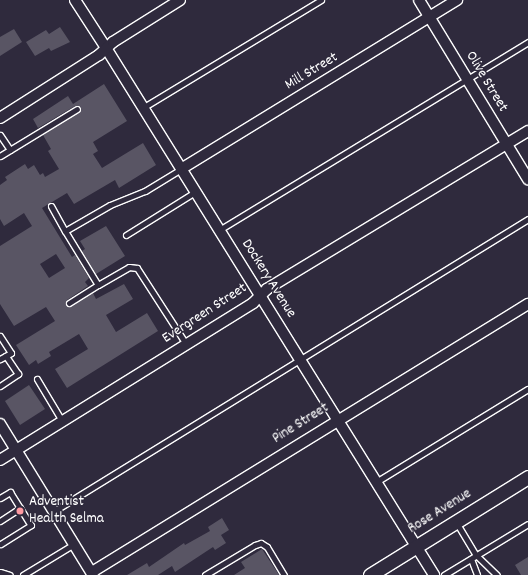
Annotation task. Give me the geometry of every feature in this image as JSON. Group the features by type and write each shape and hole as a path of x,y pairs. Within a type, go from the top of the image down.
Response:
{"street":[{"name":"Dockery Avenue","path":"75,0 144,107 195,192 434,575"},
{"path":"0,118 99,55 113,42 180,0"},
{"name":"Olive Street","path":"419,0 528,179"},
{"name":"Mill Street","path":"181,169 458,0"},
{"name":"Evergreen Street","path":"0,460 253,303 267,289 528,131"},
{"name":"Pine Street","path":"93,574 337,420 528,304"},
{"path":"0,424 93,574"},
{"name":"Rose Avenue","path":"370,575 528,478"}],"lane":[{"path":"144,107 322,0"},
{"path":"220,230 528,42"},
{"path":"0,156 77,109"},
{"path":"0,135 10,150"},
{"path":"65,232 110,205 145,191 181,169"},
{"path":"126,235 195,192"},
{"path":"51,206 65,232 98,285"},
{"path":"54,511 528,219"},
{"path":"69,303 129,267 137,268 186,344"},
{"path":"0,336 10,353 0,360"},
{"path":"0,386 18,374 6,356"},
{"path":"37,379 62,421"},
{"path":"376,482 528,389"},
{"path":"0,498 10,492 31,525 0,544"},
{"path":"0,521 20,508"},
{"path":"456,522 476,555 497,575"},
{"path":"444,575 528,524"},
{"path":"205,575 255,544 261,543 267,546 284,575"},
{"path":"23,575 74,544"},
{"path":"471,559 477,575"},
{"path":"0,572 10,575"}],"building":[{"path":"60,27 70,42 51,51 49,48 35,56 26,42 46,30 49,34"},
{"path":"14,29 22,42 0,56 0,37"},
{"path":"104,84 127,121 93,142 98,151 93,154 102,168 143,143 156,165 119,188 115,180 74,204 67,193 42,208 72,257 75,255 89,278 85,282 88,286 67,300 66,305 71,306 93,293 96,299 124,284 133,299 106,315 116,332 147,313 158,331 67,388 55,369 88,349 79,334 49,352 51,356 38,364 36,360 29,365 16,345 55,321 46,307 14,326 0,304 0,246 32,226 24,213 4,226 0,219 0,185 7,180 5,177 25,164 28,169 34,165 40,175 43,173 45,177 59,169 48,151 51,149 43,135 79,112 81,107 75,106 38,128 33,119 68,96 73,104","holes":["56,254 65,268 49,278 40,264"]},
{"path":"106,226 125,256 96,274 82,251 85,249 80,241"},
{"path":"29,385 45,409 20,425 5,401"},
{"path":"222,518 229,530 221,535 226,543 215,550 213,547 175,572 172,566 158,575 127,575 147,563 149,567 184,543 185,545 210,531 208,527"},
{"path":"262,549 279,575 234,575 245,568 241,562"},
{"path":"528,557 528,575 521,575 515,565"}],"place":[{"name":"Adventist Health Selma","path":"20,511"}]}
